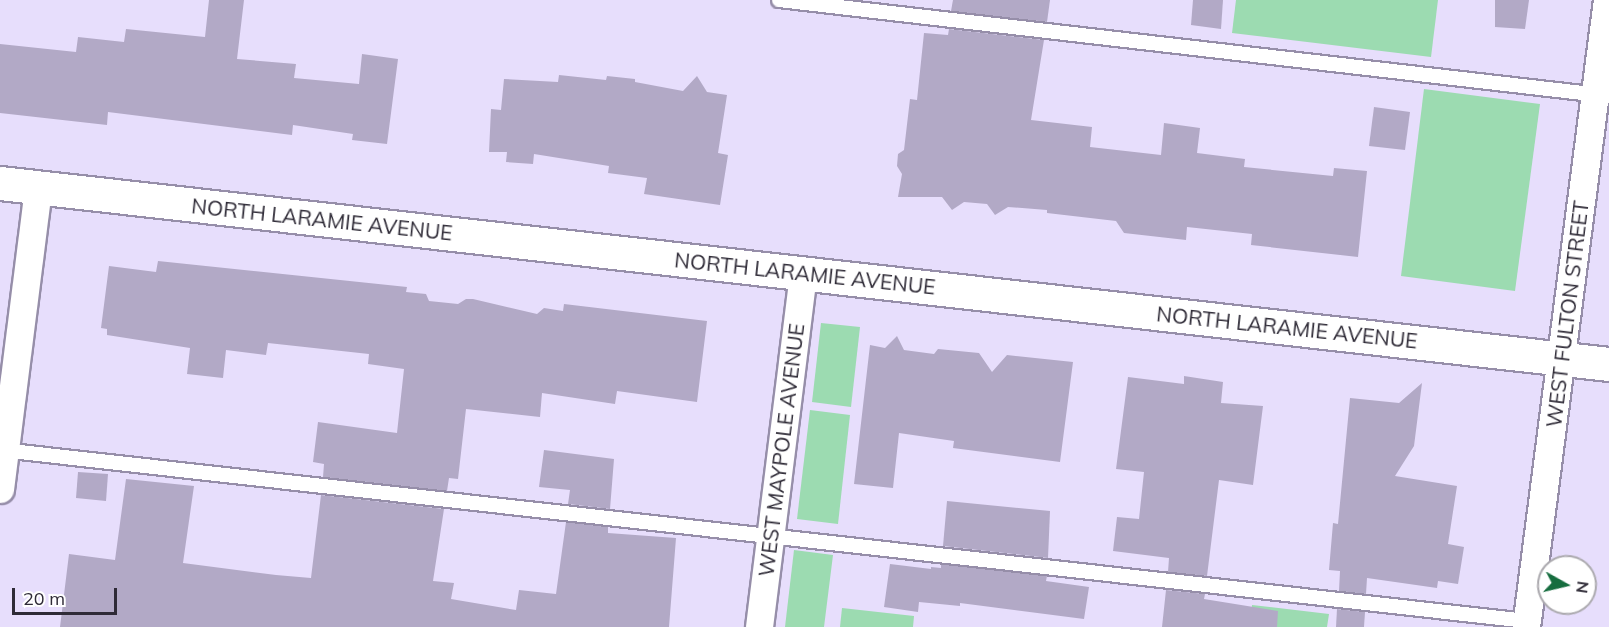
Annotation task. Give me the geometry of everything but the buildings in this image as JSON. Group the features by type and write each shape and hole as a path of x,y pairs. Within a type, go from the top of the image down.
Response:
{"street":[{"name":"WEST FULTON STREET","path":"1527,624 1561,358 1602,95 1607,0"},
{"name":"NORTH LARAMIE AVENUE","path":"0,183 1609,364"},
{"path":"0,489 2,450 38,188"},
{"name":"WEST MAYPOLE AVENUE","path":"759,627 803,273"}],"lane":[{"path":"779,0 1602,95"},
{"path":"2,450 770,535 1527,624"}],"green space":[{"path":"1236,0 1438,0 1431,57 1232,33"},
{"path":"1424,89 1540,104 1515,291 1401,276"},
{"path":"821,323 860,327 851,407 812,402"},
{"path":"810,410 850,415 838,524 797,519"},
{"path":"794,550 833,555 824,627 785,627"},
{"path":"1252,605 1329,614 1327,627 1250,627"},
{"path":"842,608 914,616 913,627 840,627"}]}
